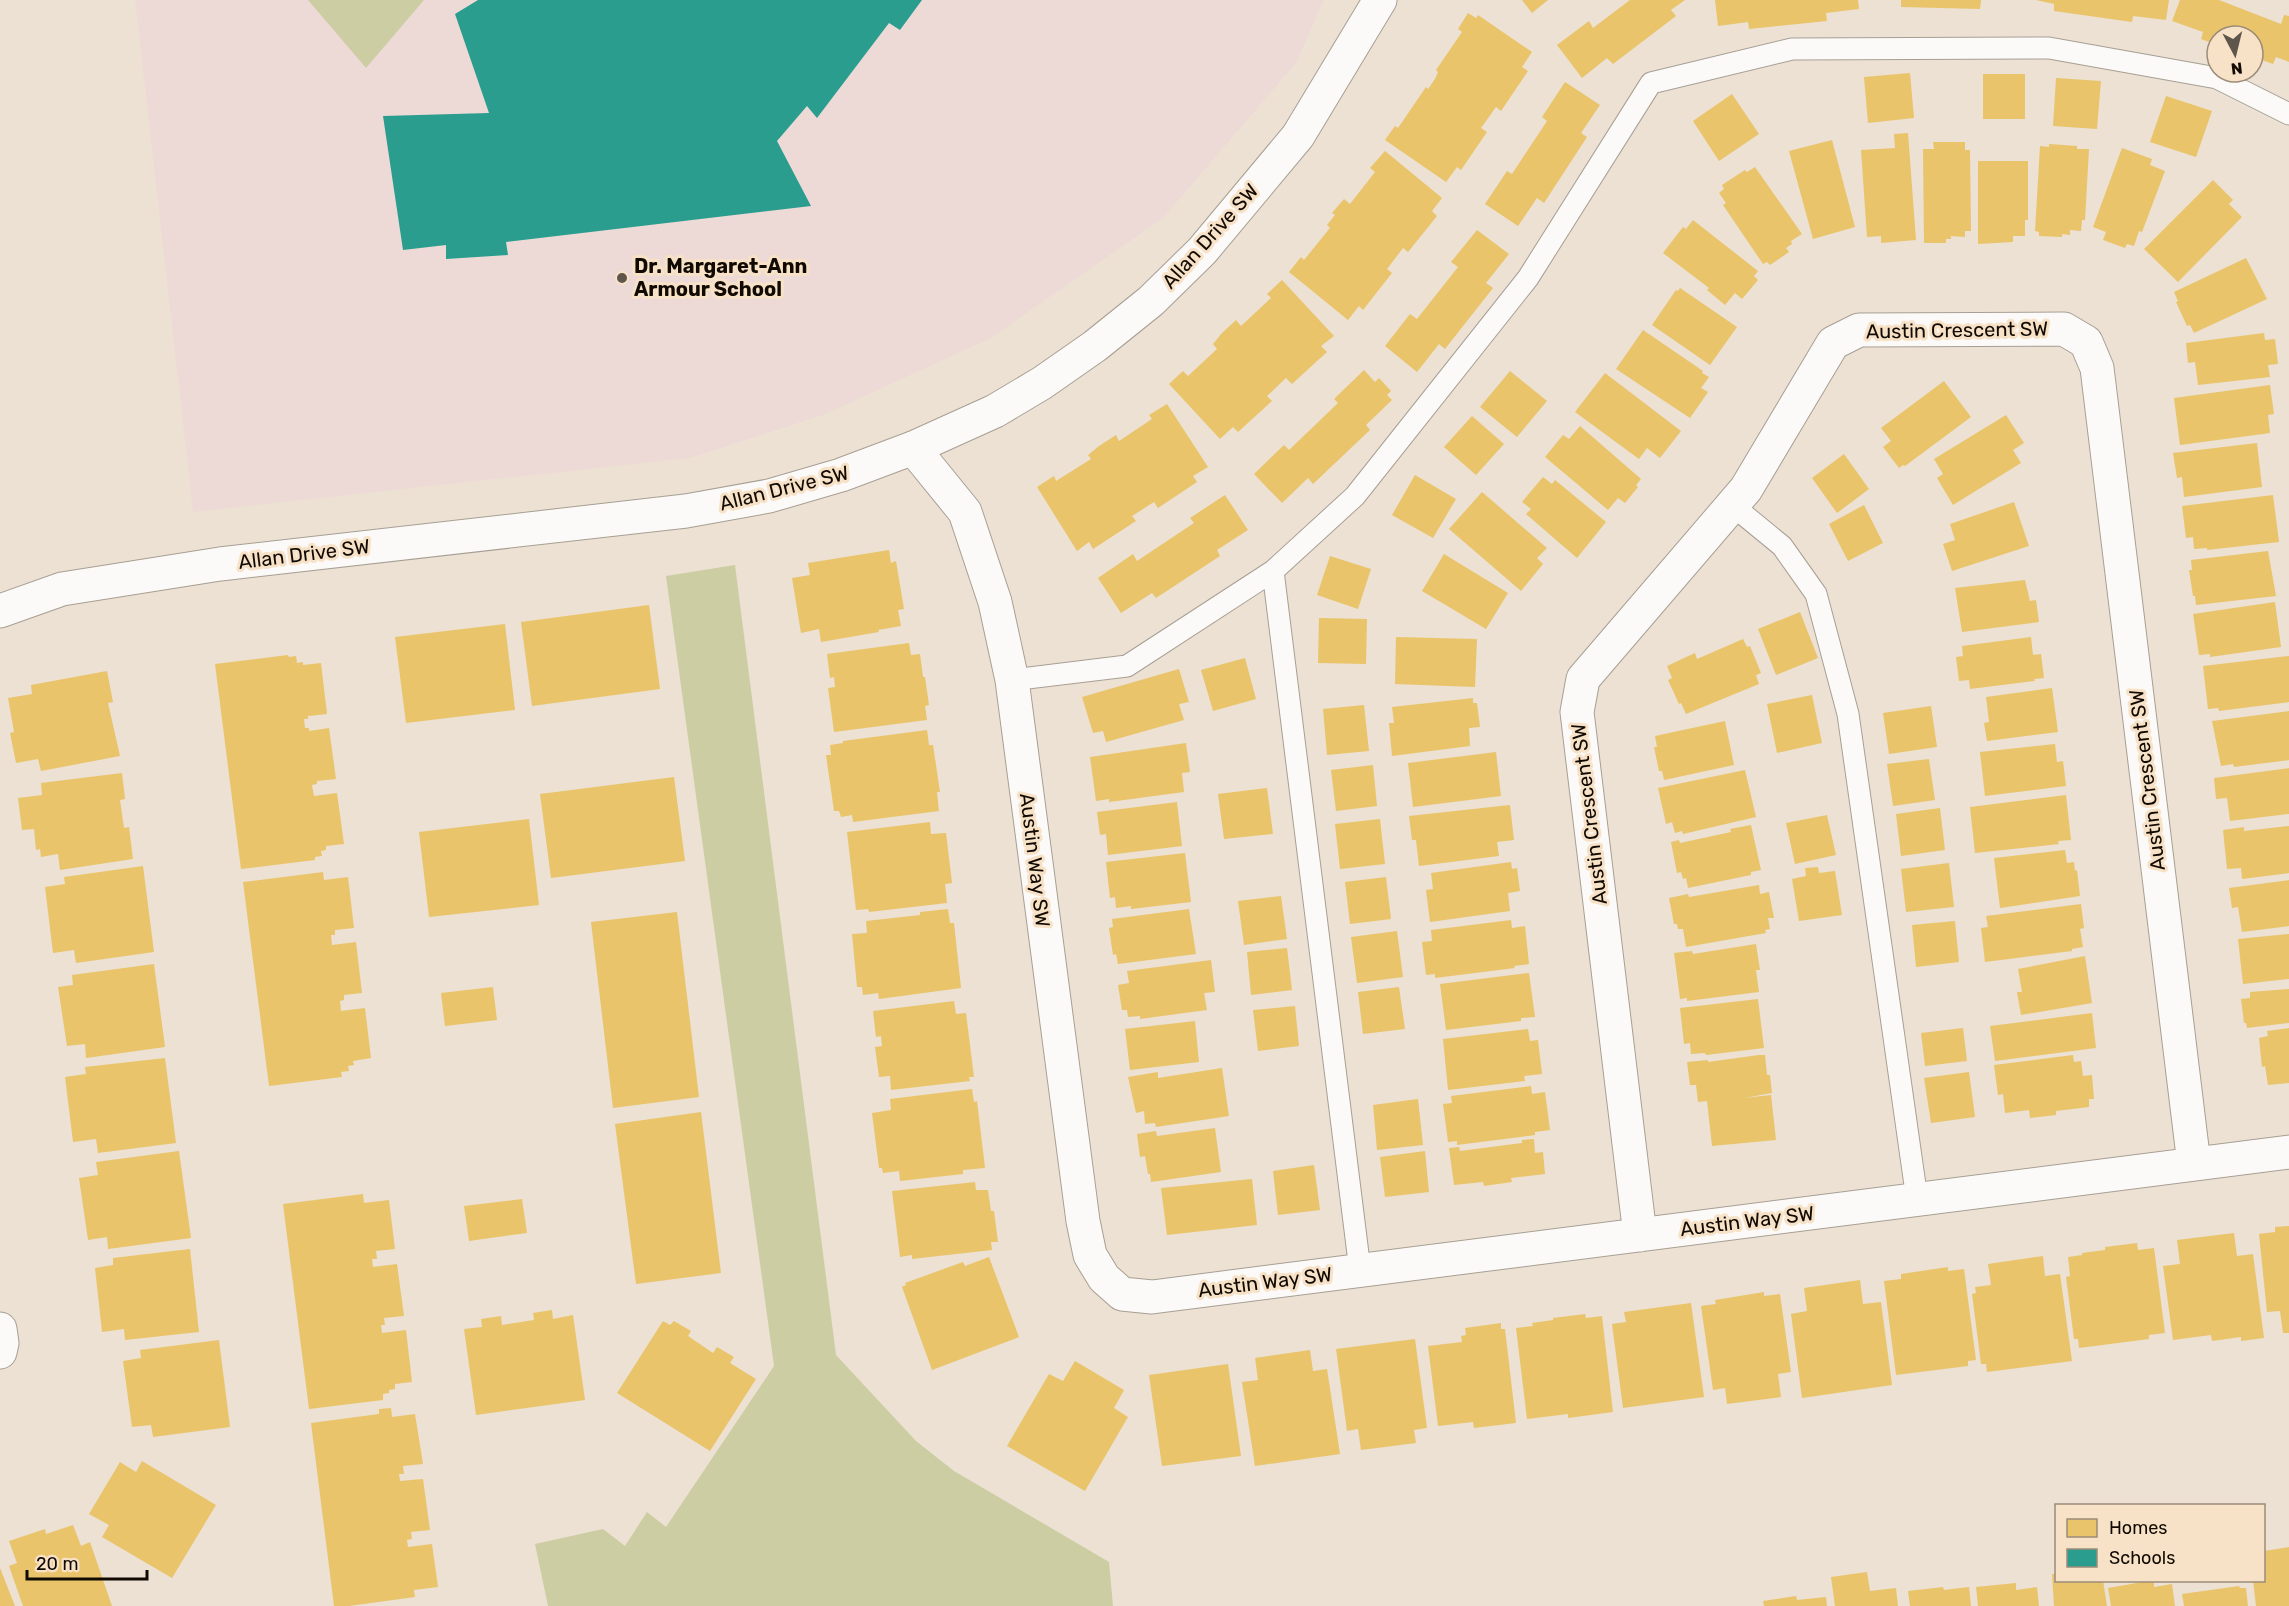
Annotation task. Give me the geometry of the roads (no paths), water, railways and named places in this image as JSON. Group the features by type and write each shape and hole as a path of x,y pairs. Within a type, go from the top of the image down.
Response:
{"street":[{"name":"Allan Drive SW","path":"0,611 62,589 220,564 686,511 790,490 841,475 913,448 995,411 1042,383 1095,346 1151,301 1202,251 1298,136 1380,0"},
{"name":"Austin Crescent SW","path":"1640,1235 1577,711 1583,679 1746,489 1833,343 1859,330 2064,329 2086,342 2097,368 2194,1164"},
{"name":"Austin Way SW","path":"913,448 965,512 994,602 1012,680 1083,1221 1090,1255 1104,1278 1122,1294 1152,1297 2289,1152"},
{"path":"0,1329 2,1343 0,1352"}],"lane":[{"path":"1012,680 1127,666 1273,571 1355,496 1528,278 1651,83 1792,49 2049,48 2217,78 2289,114"},
{"path":"1732,505 1782,546 1816,594 1822,616 1848,714 1917,1199"},
{"path":"1273,571 1360,1270"}],"place":[{"name":"Dr. Margaret-Ann Armour School","path":"622,278"}]}
